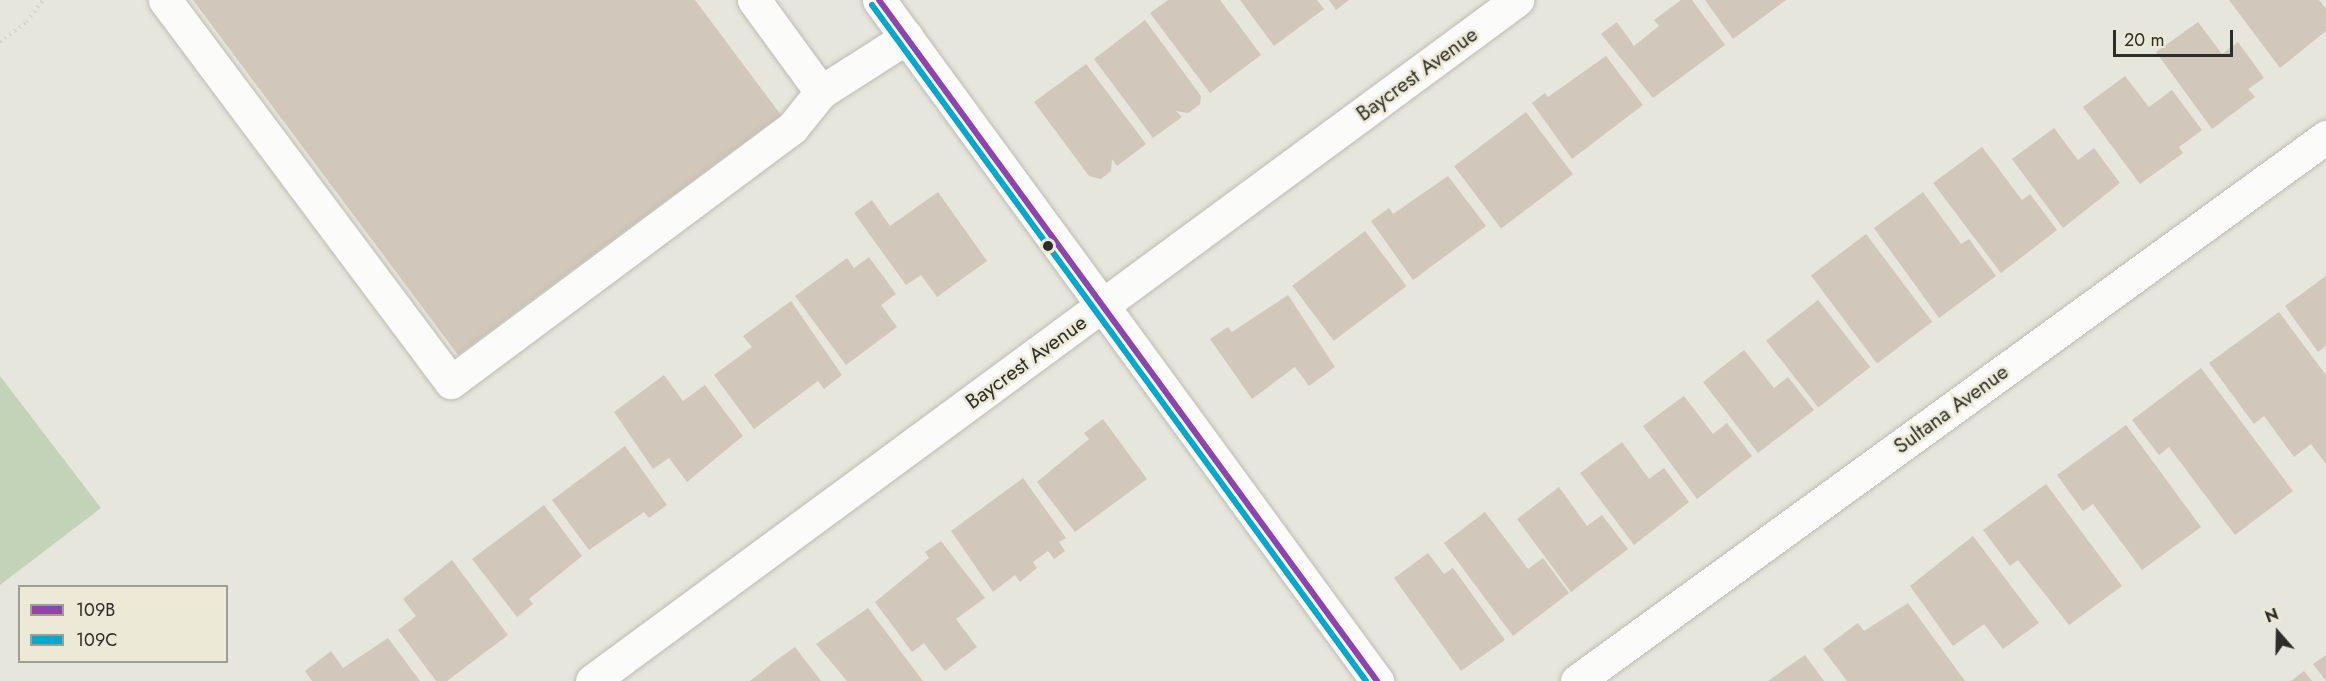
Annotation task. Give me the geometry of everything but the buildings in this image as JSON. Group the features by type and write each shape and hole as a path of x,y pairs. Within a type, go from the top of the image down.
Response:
{"street":[{"path":"165,0 451,382 792,128 821,92 907,37"},
{"path":"754,0 821,92"},
{"path":"879,0 1377,681"},
{"name":"Baycrest Avenue","path":"592,681 1517,0"},
{"name":"Sultana Avenue","path":"1577,681 2326,137"}],"path":[{"path":"0,42 27,22 43,0"}],"green space":[{"path":"0,376 101,508 0,585"}],"transit line":[{"name":"109B","path":"879,0 1377,681"},
{"name":"109C","path":"872,5 1366,681"}]}
